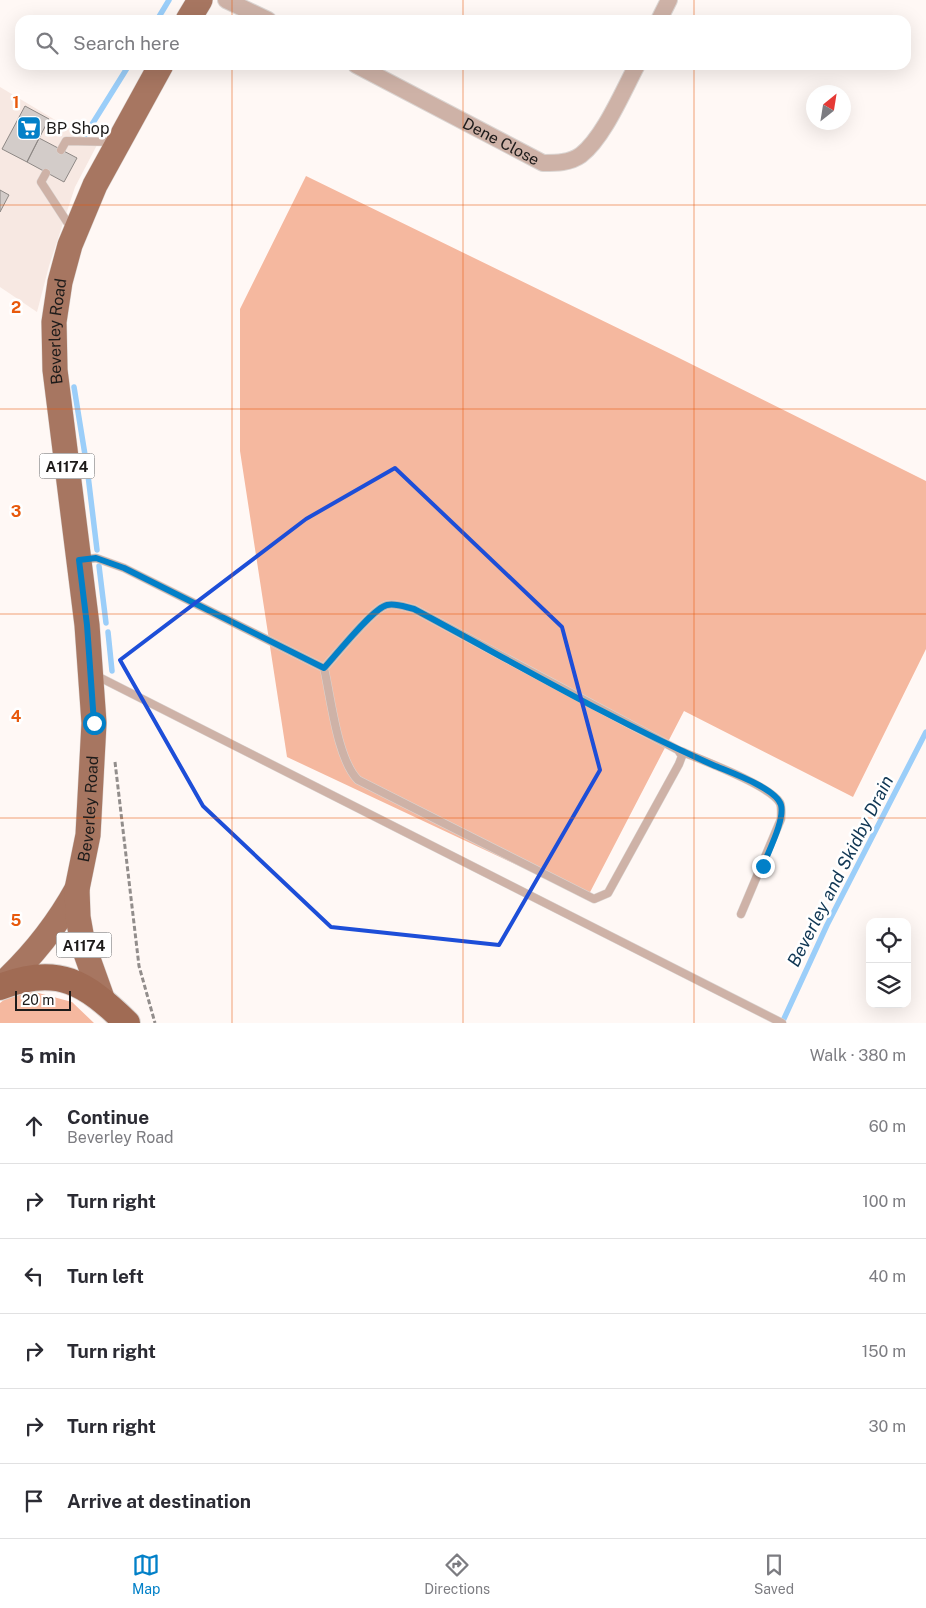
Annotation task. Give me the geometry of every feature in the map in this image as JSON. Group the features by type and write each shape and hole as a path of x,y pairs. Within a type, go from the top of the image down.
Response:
{"highway":[{"path":"0,987 19,980 41,976 63,979 84,986 102,998 127,1023"}],"main road":[{"path":"191,15 200,0"},
{"name":"Beverley Road","path":"0,987 44,943 62,917 77,889 88,835 94,723 91,673 79,560 54,370 54,322 60,282 75,234 95,185 158,70"},
{"name":"Beverley Road","path":"77,889 84,945 102,998"}],"street":[{"path":"226,0 258,15"},
{"path":"662,15 669,0"},
{"name":"Dene Close","path":"366,70 543,163 562,163 581,155 599,134 633,70"}],"lane":[{"path":"61,150 66,142 117,142"},
{"path":"46,173 41,182 75,234"},
{"path":"79,560 96,558 124,568 324,668"},
{"path":"324,668 374,612 386,605 399,605 414,609 678,750 753,783 774,795 781,805 781,818 741,914"},
{"path":"324,668 342,752 348,770 358,780 594,900 608,893 679,764 682,756 678,750"},
{"path":"91,673 782,1023"}],"path":[{"path":"114,757 139,966 155,1023"}],"highlighted area":[{"path":"395,468 562,627 600,770 499,945 331,927 203,806 120,660 306,519"}],"shaded area":[{"path":"0,87 97,145 75,187 49,266 37,312 0,287"},
{"path":"306,176 926,481 926,649 853,797 684,711 587,898 287,757 240,451 240,309"},
{"path":"31,991 72,1002 94,1023 0,1023 0,1003 5,999"}],"building":[{"name":"BP Shop","path":"25,106 49,119 27,162 2,149"},
{"path":"39,138 77,158 64,182 27,162"},
{"path":"0,190 9,195 0,212"}],"waterway":[{"path":"160,15 169,0"},
{"path":"86,134 126,70"},
{"path":"74,387 86,461"},
{"path":"87,467 97,550"},
{"path":"99,566 106,623"},
{"path":"108,632 112,671"},
{"name":"Beverley and Skidby Drain","path":"782,1023 827,925 926,732"}],"place":[{"name":"BP Shop","path":"29,128"}],"route":[{"path":"94,723 87,625 79,560 96,558 124,568 242,625 324,668 374,612 386,605 399,605 414,609 678,750 753,783 774,795 781,805 781,818 763,866"}]}
